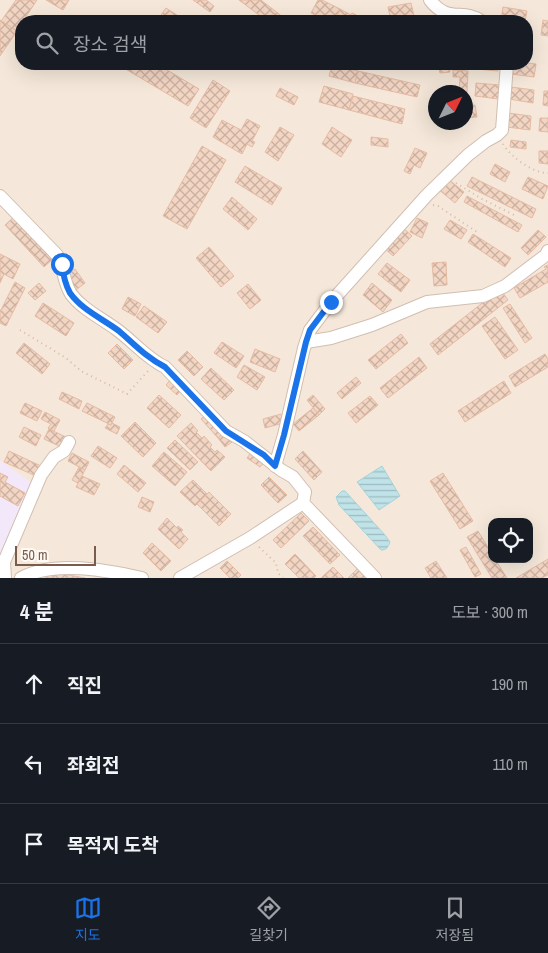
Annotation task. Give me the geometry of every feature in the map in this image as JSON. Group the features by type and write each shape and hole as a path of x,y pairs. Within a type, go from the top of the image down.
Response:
{"street":[{"path":"430,0 443,13 450,15"},
{"path":"275,466 310,330 331,302 446,175 468,155 502,130 507,70"},
{"path":"0,196 57,255 62,264 65,281 70,293 78,302 118,330 156,362 165,367 226,431 264,455 275,466 293,477 304,492 303,503 375,578"},
{"path":"306,342 331,338 372,325 427,302 483,296 505,286 546,255 548,251"},
{"path":"5,578 4,562 41,475 54,458 64,451 69,442"},
{"path":"180,578 250,538 303,503"},
{"path":"21,578 41,569 67,568 112,572 142,578"}],"path":[{"path":"497,135 507,150 528,166 542,173 548,172"},
{"path":"446,175 482,199 514,215"},
{"path":"421,202 438,206 477,232"},
{"path":"20,330 66,358 81,371 127,394 156,362"},
{"path":"250,538 276,563 278,573 283,578"}],"shaded area":[{"path":"0,0 548,0 548,578 0,578"},
{"path":"0,460 33,484 0,561"}],"water":[{"path":"382,466 400,496 379,510 357,482"},
{"path":"342,491 345,491 385,535 390,542 386,549 381,550 339,505 336,497"}],"building":[{"path":"16,0 37,0 27,15 15,15 15,30 1,21"},
{"path":"46,0 69,0 63,10"},
{"path":"193,0 206,0 214,6 210,12"},
{"path":"239,0 261,0 280,15 259,15"},
{"path":"318,0 322,0 340,9 337,15 315,15 311,13"},
{"path":"411,3 414,15 390,15 388,7"},
{"path":"503,7 527,11 526,15 502,15"},
{"path":"166,8 177,15 161,15"},
{"path":"340,9 351,15 337,15"},
{"path":"0,20 15,30 15,34 0,56"},
{"path":"543,20 548,21 548,36 541,35"},
{"path":"533,64 536,64 534,77 511,74 512,70 533,70"},
{"path":"127,70 167,70 199,89 188,106"},
{"path":"331,70 358,71 355,83 329,76"},
{"path":"439,70 450,70 450,72 440,73"},
{"path":"453,70 468,71 467,85 459,85 460,77 453,77"},
{"path":"358,71 420,85 417,97 355,83"},
{"path":"213,80 230,91 206,128 190,118"},
{"path":"476,83 500,85 498,99 475,96"},
{"path":"324,86 353,94 349,110 319,102"},
{"path":"511,87 534,90 533,103 509,99"},
{"path":"280,88 298,97 294,105 276,96"},
{"path":"544,91 548,91 548,106 543,105"},
{"path":"353,96 405,109 402,124 349,110"},
{"path":"473,105 475,105 477,117 473,117"},
{"path":"508,113 531,116 530,130 507,127"},
{"path":"540,118 548,118 548,132 539,131"},
{"path":"247,119 260,126 252,141 255,142 252,147 247,144 242,154 213,137 222,120 241,130"},
{"path":"280,127 294,135 278,161 265,152"},
{"path":"332,127 352,140 341,157 322,144"},
{"path":"371,137 388,139 388,147 371,145"},
{"path":"511,140 526,142 526,149 510,147"},
{"path":"202,146 226,160 187,229 163,216"},
{"path":"415,148 427,153 420,168 414,165 410,174 404,171"},
{"path":"539,151 548,151 548,164 539,163"},
{"path":"495,164 510,172 505,182 490,174"},
{"path":"245,166 282,188 272,205 235,182"},
{"path":"472,177 536,209 532,218 467,186"},
{"path":"528,177 548,186 543,199 522,189"},
{"path":"447,178 464,192 455,203 438,189"},
{"path":"467,196 522,225 518,232 464,202"},
{"path":"232,197 257,219 248,230 223,209"},
{"path":"15,216 54,258 44,267 5,225"},
{"path":"417,218 428,223 422,238 410,232"},
{"path":"450,220 467,230 461,239 444,229"},
{"path":"402,227 412,236 393,256 383,247"},
{"path":"538,230 546,237 528,255 521,248"},
{"path":"473,234 511,258 505,267 468,242"},
{"path":"209,247 234,276 221,287 196,258"},
{"path":"0,254 20,264 13,279 4,274 0,283"},
{"path":"446,262 447,285 434,286 432,263"},
{"path":"387,263 410,280 401,292 378,274"},
{"path":"548,265 548,282 520,298 514,288 546,269 544,267"},
{"path":"75,269 85,283 76,290 66,276"},
{"path":"15,282 25,288 6,326 0,323 0,310"},
{"path":"39,283 46,291 35,300 28,293"},
{"path":"372,283 392,300 383,312 363,295"},
{"path":"248,284 261,300 250,309 237,293"},
{"path":"500,289 508,300 438,355 430,344"},
{"path":"128,297 141,304 135,316 122,309"},
{"path":"43,303 74,323 66,336 35,316"},
{"path":"510,304 532,338 525,343 503,308"},
{"path":"144,306 167,322 158,333 136,317"},
{"path":"495,317 518,350 505,359 482,326"},
{"path":"401,334 408,343 376,369 368,360"},
{"path":"222,342 244,356 236,368 214,353"},
{"path":"24,343 50,364 42,374 16,353"},
{"path":"117,344 133,360 124,369 108,353"},
{"path":"255,349 280,359 275,372 250,362"},
{"path":"187,351 203,367 194,376 178,360"},
{"path":"545,354 548,359 548,367 515,387 509,376"},
{"path":"419,357 427,368 388,398 380,388"},
{"path":"244,365 265,377 257,390 237,377"},
{"path":"211,368 234,390 224,400 201,379"},
{"path":"356,377 361,383 342,399 337,393"},
{"path":"172,378 183,388 177,395 166,385"},
{"path":"504,381 511,393 465,422 458,411"},
{"path":"62,392 82,401 79,409 59,399"},
{"path":"159,395 181,415 169,428 147,408"},
{"path":"313,395 325,409 319,415 307,400"},
{"path":"370,396 378,405 356,423 348,413"},
{"path":"25,403 42,411 37,421 20,413"},
{"path":"87,403 115,417 111,425 82,411"},
{"path":"313,408 319,415 299,431 293,424"},
{"path":"45,412 60,420 54,431 48,428 51,424 41,419"},
{"path":"207,414 224,433 218,438 201,419"},
{"path":"281,414 283,423 265,428 263,419"},
{"path":"135,422 156,443 143,457 121,436"},
{"path":"112,423 120,427 117,434 105,428 108,424 111,425"},
{"path":"191,423 198,431 196,432 202,438 204,436 212,445 210,447 215,452 217,450 225,457 211,471 177,436"},
{"path":"24,427 41,435 36,446 19,437"},
{"path":"49,429 66,437 61,447 44,439"},
{"path":"224,433 232,442 225,447 218,438"},
{"path":"175,440 198,462 190,470 167,448"},
{"path":"98,446 117,458 110,468 91,456"},
{"path":"253,450 266,460 260,467 247,458"},
{"path":"9,451 41,466 36,476 4,462"},
{"path":"303,451 322,472 314,480 295,459"},
{"path":"164,452 187,472 175,486 152,466"},
{"path":"72,453 89,462 85,470 68,461"},
{"path":"124,465 146,483 138,492 117,474"},
{"path":"79,467 85,470 78,483 72,480"},
{"path":"0,473 8,477 5,482 25,493 18,506 0,496"},
{"path":"443,473 473,521 460,529 430,481"},
{"path":"82,476 100,484 94,495 76,487"},
{"path":"269,477 287,495 278,503 261,485"},
{"path":"193,480 207,494 195,506 180,492"},
{"path":"209,492 231,514 219,526 197,504"},
{"path":"142,497 154,502 150,512 138,507"},
{"path":"301,513 309,521 281,548 273,540"},
{"path":"167,518 177,528 178,526 183,530 181,532 188,539 179,549 158,529"},
{"path":"313,527 340,555 330,564 303,536"},
{"path":"478,531 488,547 488,563 498,563 507,578 492,578 467,537"},
{"path":"152,543 171,561 161,571 143,553"},
{"path":"466,547 481,574 475,577 460,550"},
{"path":"295,554 316,576 314,578 299,578 285,564"},
{"path":"548,559 548,575 542,578 516,578"},
{"path":"227,561 241,575 238,578 230,578 220,568"},
{"path":"436,561 447,578 431,578 425,568"},
{"path":"333,567 344,578 321,578"},
{"path":"358,568 368,578 348,578"},
{"path":"47,571 85,578 45,578"}],"route":[{"path":"62,264 65,281 70,293 78,302 118,330 154,361 165,367 226,431 264,455 275,466 310,330 331,302"}]}
